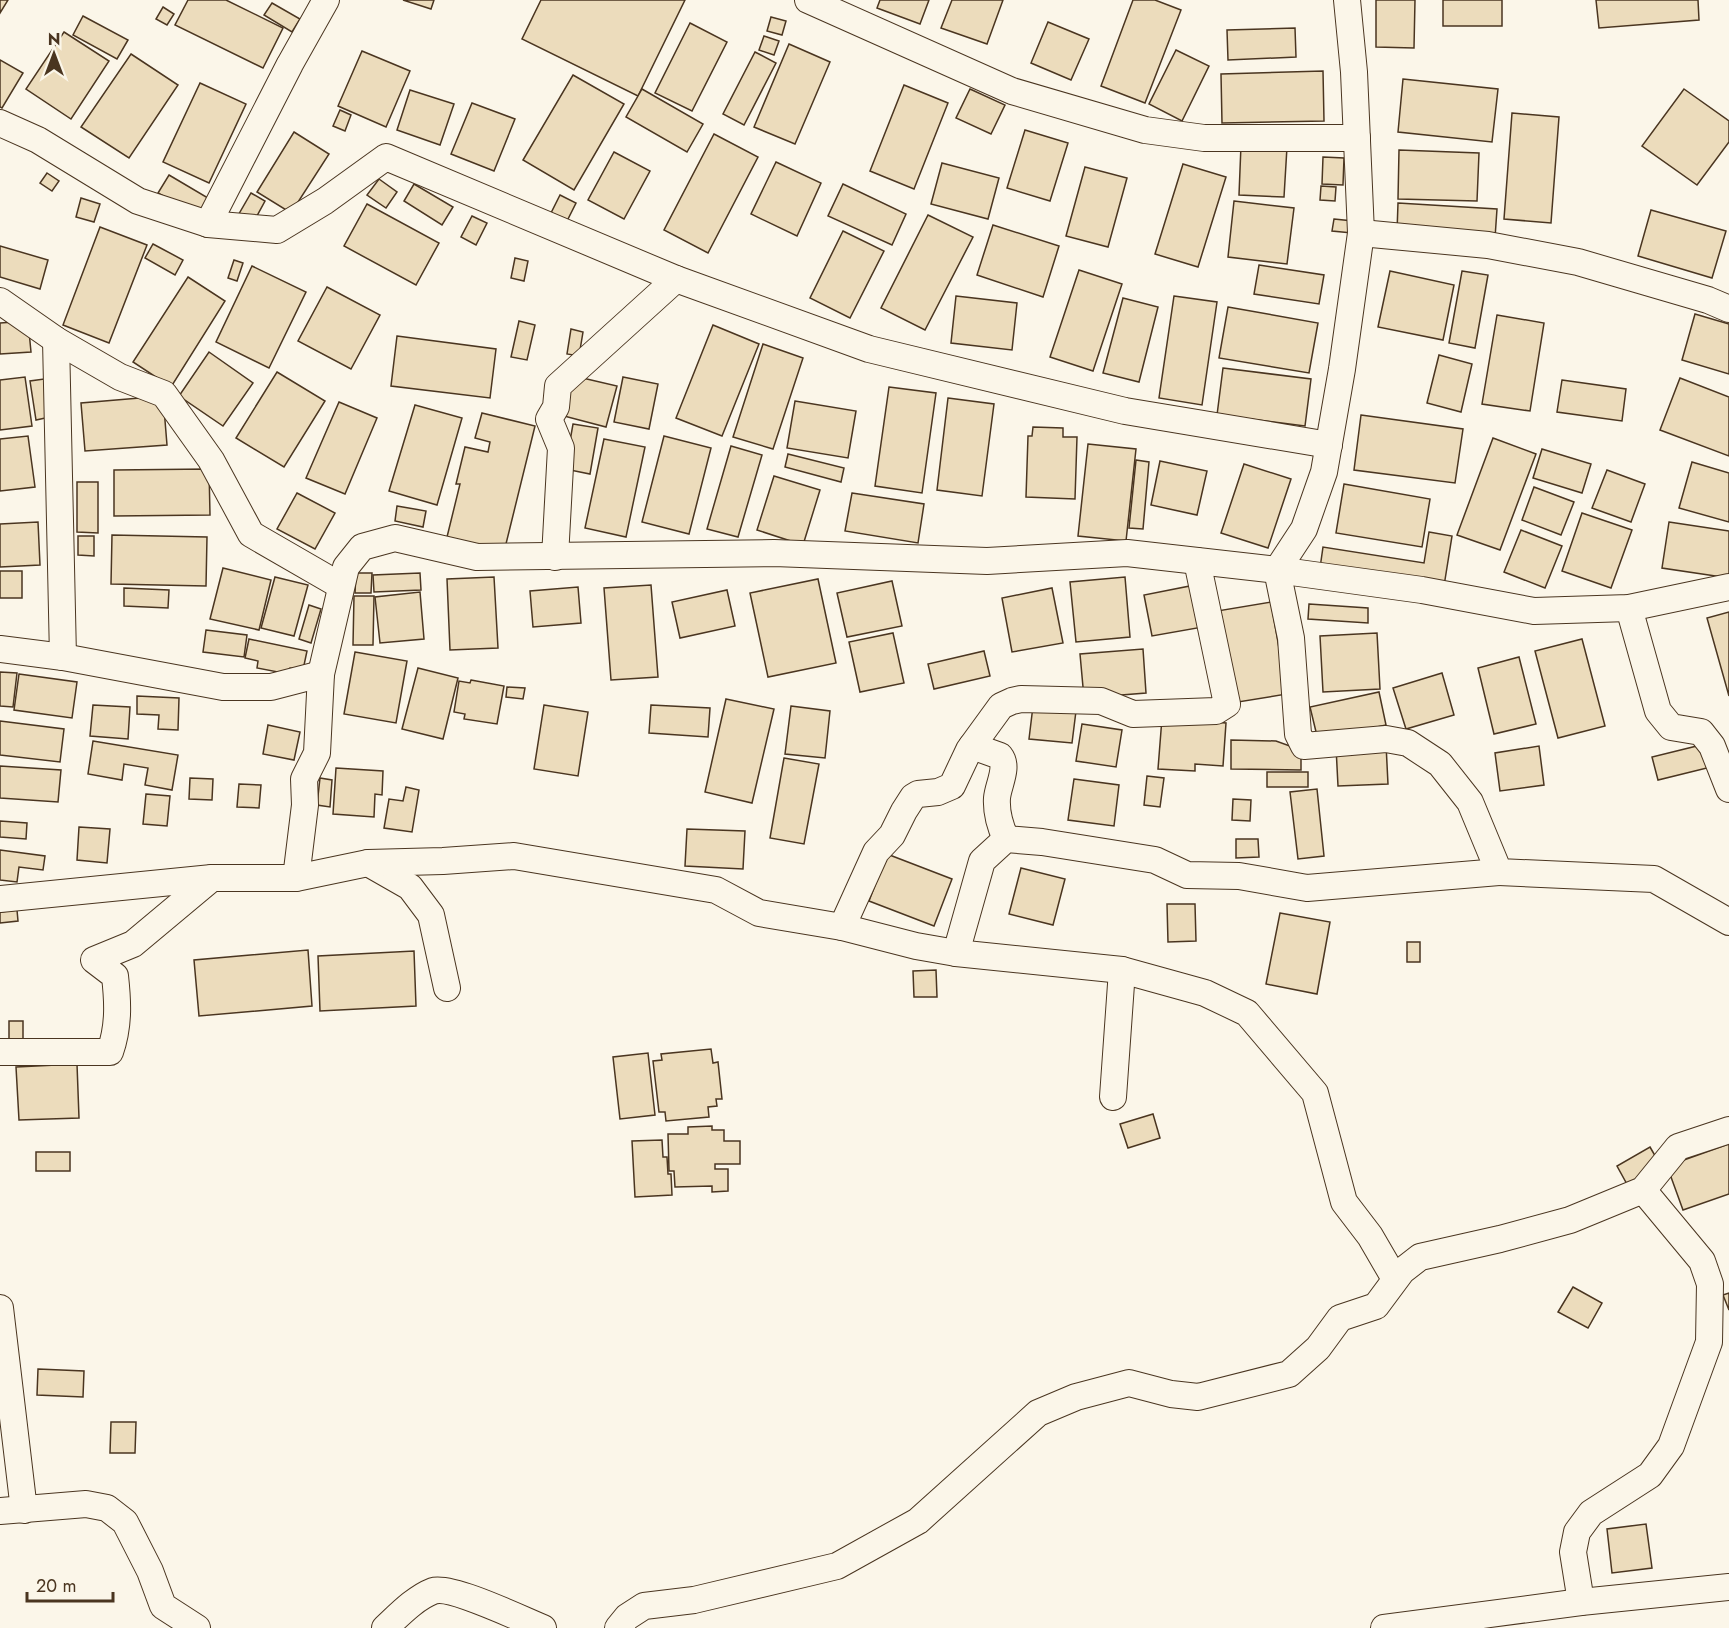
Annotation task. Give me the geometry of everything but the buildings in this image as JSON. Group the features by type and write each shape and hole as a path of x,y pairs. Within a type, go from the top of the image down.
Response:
{"street":[{"path":"208,224 290,64 326,0"},
{"path":"808,0 1012,91 1144,130 1204,138 1357,138"},
{"path":"1347,0 1354,72 1361,233 1324,472 1304,530 1277,570 1291,638 1298,734 1304,746 1386,739 1408,743 1440,764 1470,802 1499,872"},
{"path":"0,123 38,140 138,201 208,224 277,230 325,201 386,156 676,279 869,349 1125,411 1329,445"},
{"path":"1361,233 1488,246 1578,262 1708,300 1729,309"},
{"path":"555,557 561,448 549,419 556,407 558,386 676,279"},
{"path":"0,301 56,340 120,377 164,394 211,460 252,534 341,586"},
{"path":"56,340 63,657"},
{"path":"296,878 305,805 304,779 317,753 321,674 345,567 362,548 395,538 477,557 774,553 987,561 1127,553 1422,590 1534,611 1629,609 1729,587"},
{"path":"842,927 876,852 892,835 913,797 918,794 938,792 952,786 972,746 1001,706 1021,699 1101,701 1133,714 1216,711 1227,704 1197,561"},
{"path":"1629,609 1658,711 1671,727 1701,732 1712,746 1729,789"},
{"path":"0,649 63,657 223,687 271,687 321,674"},
{"path":"972,746 1003,759 1004,766 997,798 999,823 1006,839"},
{"path":"956,953 982,861 1006,839 1042,842 1155,860 1187,875 1239,876 1307,888 1499,872 1654,879 1729,922"},
{"path":"0,899 212,878 296,878 368,863 443,861 514,855 716,890 759,913 842,927 916,946 956,953 1122,970 1205,993 1247,1013 1315,1093 1344,1202 1370,1236 1395,1279"},
{"path":"368,863 410,887 431,915 447,988"},
{"path":"0,1052 110,1052 115,1037 119,1009 115,976 94,960 133,945 212,878"},
{"path":"1113,1097 1122,970"},
{"path":"618,1628 627,1617 644,1606 694,1600 837,1566 918,1521 1038,1413 1076,1397 1129,1383 1172,1394 1198,1397 1289,1374 1318,1348 1340,1318 1376,1306 1402,1270 1419,1257 1570,1220 1644,1190 1677,1147 1729,1130"},
{"path":"1581,1602 1573,1552 1577,1532 1591,1513 1650,1474 1671,1446 1709,1342 1710,1284 1702,1261 1644,1190"},
{"path":"0,1308 12,1510 86,1504 107,1508 125,1522 150,1571 163,1606 197,1628"},
{"path":"1384,1628 1581,1602 1729,1587"},
{"path":"385,1628 414,1603 435,1590 458,1593 543,1628"}]}
